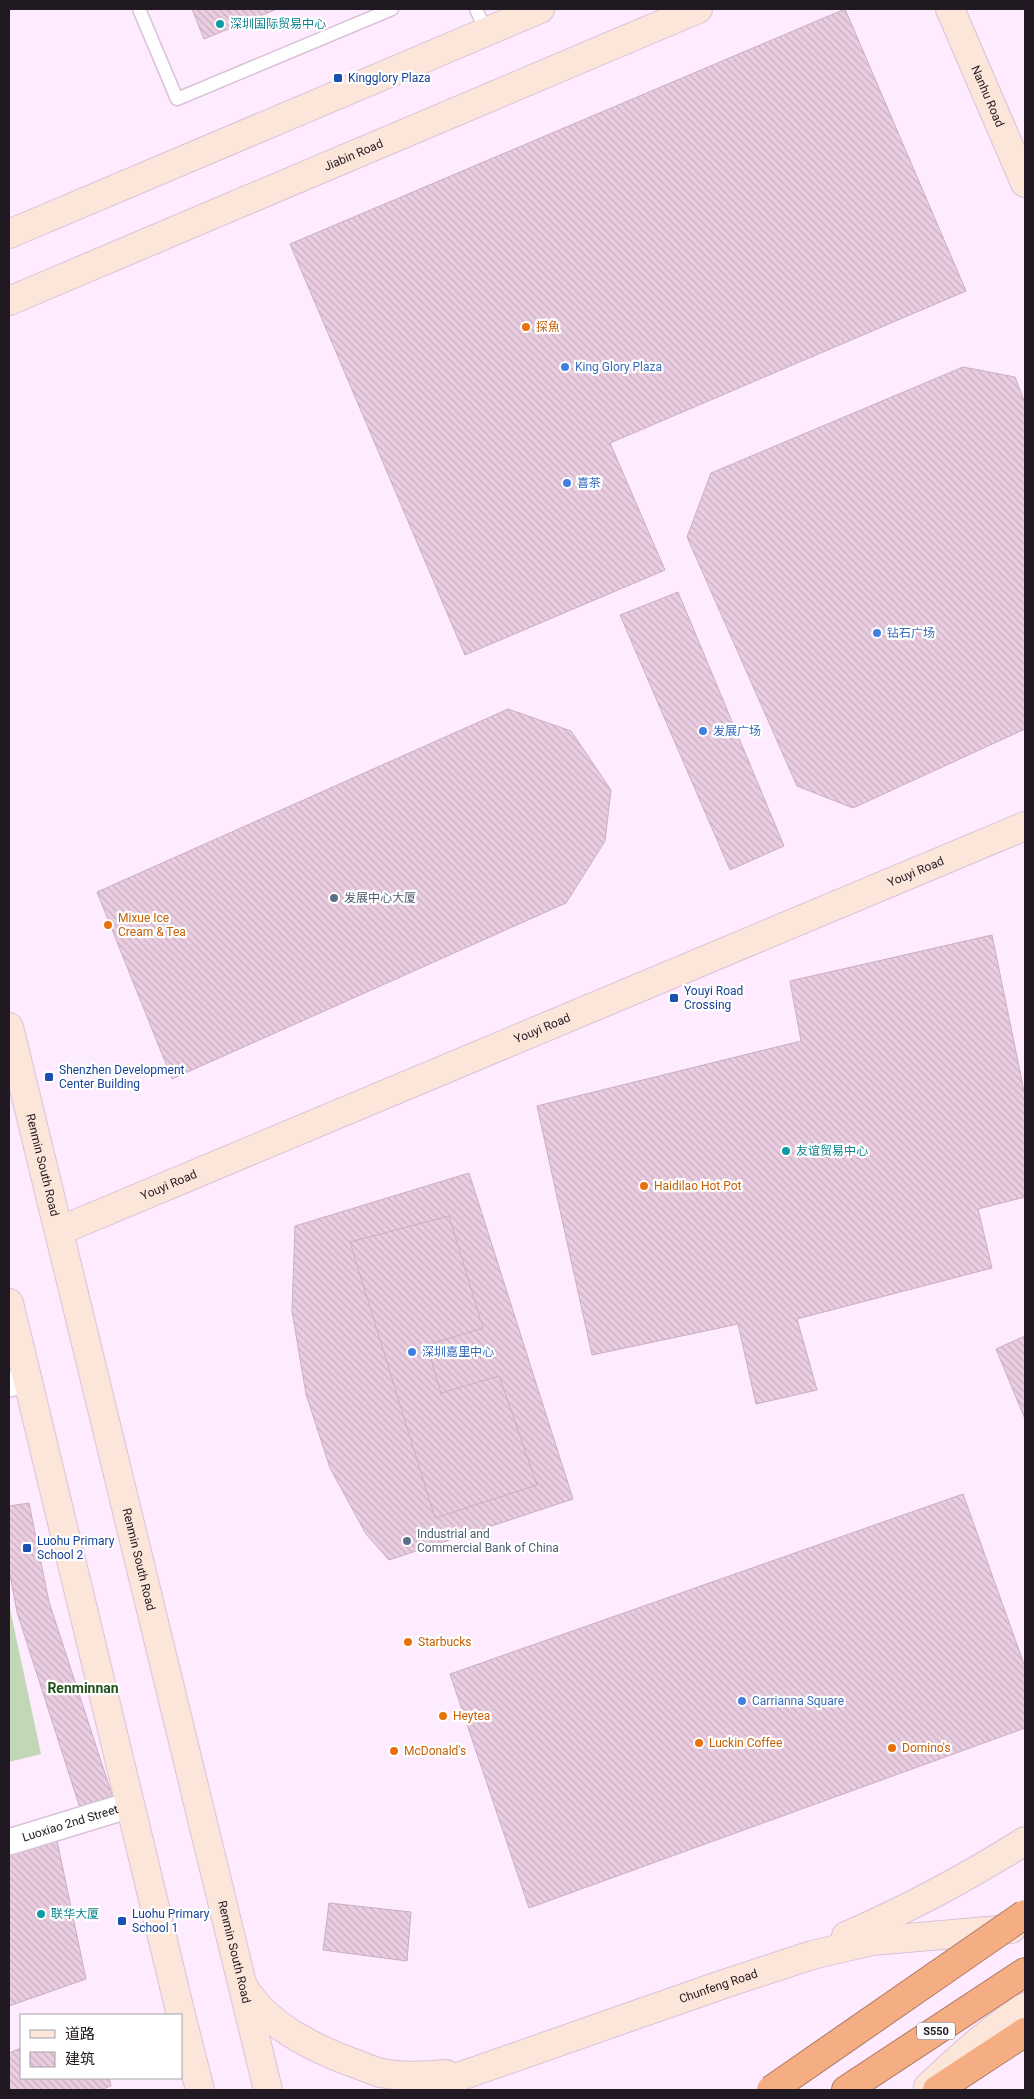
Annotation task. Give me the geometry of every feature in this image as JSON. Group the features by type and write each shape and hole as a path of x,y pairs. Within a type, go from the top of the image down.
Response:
{"highway":[{"path":"771,2090 1025,1914"},
{"name":"S550","path":"846,2090 1025,1972"},
{"path":"937,2090 1025,2032"}],"main road":[{"name":"Jiabin Road","path":"9,301 698,9"},
{"name":"Nanhu Road","path":"950,9 1025,183"},
{"path":"9,234 481,20 522,12"},
{"name":"Youyi Road","path":"59,1231 1025,826"},
{"name":"Renmin South Road","path":"9,1027 268,2090"},
{"path":"9,1303 18,1382 130,1805 181,2014"},
{"path":"721,1985 791,1959 878,1922 980,1869 1025,1841"},
{"name":"Chunfeng Road","path":"421,2090 812,1955 872,1941 1025,1928"},
{"path":"240,1978 254,2001 280,2024 319,2049 343,2059 380,2073 423,2076 475,2072"},
{"path":"925,2090 995,2026 1025,2007"},
{"path":"182,2019 200,2090"},
{"path":"186,2090 189,2078 189,2048"}],"street":[{"name":"Luoxiao 2nd Street","path":"9,1842 130,1805"}],"lane":[{"path":"139,9 177,100 392,9"}],"green space":[{"path":"9,1604 41,1754 9,1762"}],"building":[{"name":"深圳国际贸易中心","path":"192,9 277,9 204,39"},
{"name":"King Glory Plaza","path":"845,9 966,291 610,443 665,570 465,655 290,244"},
{"name":"钻石广场","path":"963,367 1015,377 1025,403 1025,729 853,808 797,786 687,537 711,473"},
{"name":"发展广场","path":"678,592 784,846 730,870 620,615"},
{"name":"发展中心大厦","path":"508,709 571,731 611,790 605,841 566,903 172,1079 97,892"},
{"name":"友谊贸易中心","path":"992,935 1025,1096 1025,1197 978,1209 992,1268 797,1319 817,1390 756,1404 738,1324 592,1355 537,1106 801,1041 790,981"},
{"name":"深圳嘉里中心","path":"469,1173 573,1499 389,1560 366,1534 330,1468 306,1394 292,1311 295,1226"},
{"path":"449,1216 483,1328 427,1345 441,1393 499,1376 537,1485 435,1518 350,1242"},
{"path":"1025,1336 1025,1419 996,1349"},
{"name":"Carrianna Square","path":"963,1494 1025,1667 1025,1728 529,1908 450,1674"},
{"path":"29,1503 49,1602 114,1801 81,1811 17,1612 9,1570 9,1506"},
{"name":"联华大厦","path":"55,1831 86,1979 9,2006 9,1848"},
{"path":"329,1903 411,1912 407,1961 323,1950"},
{"path":"20,2048 20,2079 109,2079 111,2086 100,2090 9,2090 9,2053"}],"place":[{"name":"深圳国际贸易中心","path":"220,24"},
{"name":"Kingglory Plaza","path":"338,78"},
{"name":"探魚","path":"526,327"},
{"name":"King Glory Plaza","path":"565,367"},
{"name":"喜茶","path":"567,483"},
{"name":"钻石广场","path":"877,633"},
{"name":"发展广场","path":"703,731"},
{"name":"发展中心大厦","path":"334,898"},
{"name":"Mixue Ice Cream & Tea","path":"108,925"},
{"name":"Youyi Road Crossing","path":"674,998"},
{"name":"Shenzhen Development Center Building","path":"49,1077"},
{"name":"友谊贸易中心","path":"786,1151"},
{"name":"Haidilao Hot Pot","path":"644,1186"},
{"name":"深圳嘉里中心","path":"412,1352"},
{"name":"Industrial and Commercial Bank of China","path":"407,1541"},
{"name":"Luohu Primary School 2","path":"27,1548"},
{"name":"Starbucks","path":"408,1642"},
{"name":"Carrianna Square","path":"742,1701"},
{"name":"Heytea","path":"443,1716"},
{"name":"Luckin Coffee","path":"699,1743"},
{"name":"Domino's","path":"892,1748"},
{"name":"McDonald's","path":"394,1751"},
{"name":"联华大厦","path":"41,1914"},
{"name":"Luohu Primary School 1","path":"122,1921"}],"district":[{"name":"Renminnan","path":"83,1688"}]}
